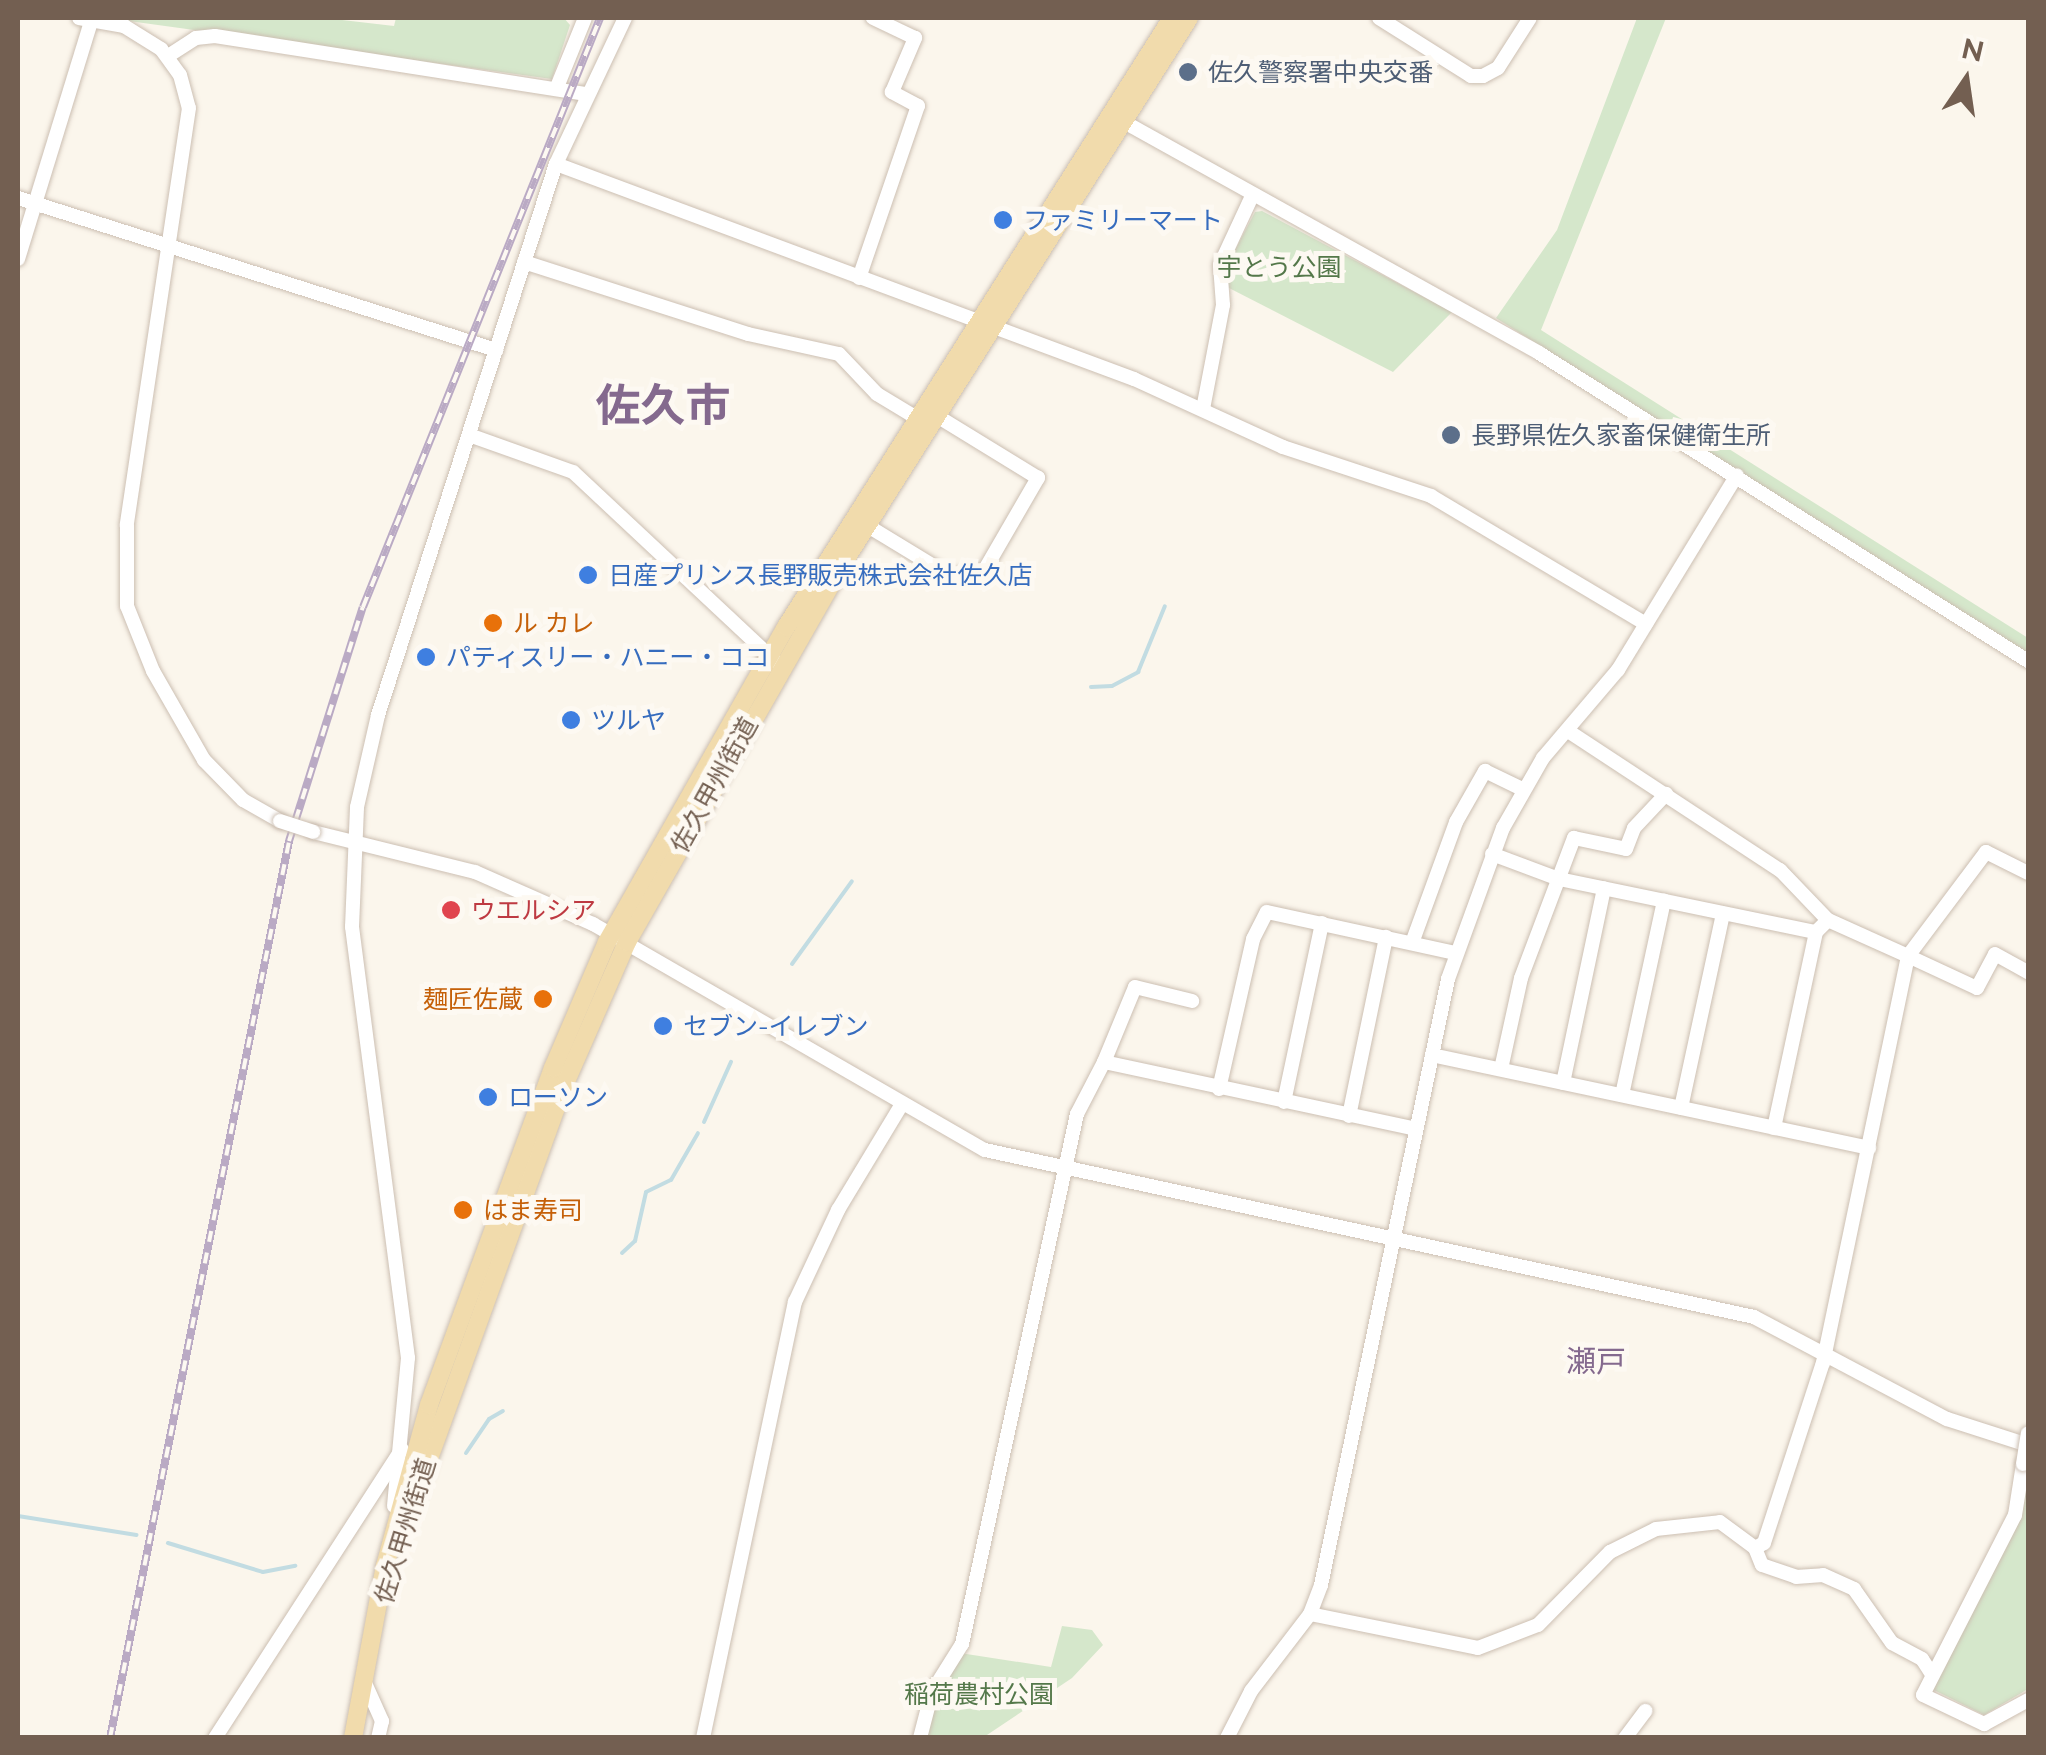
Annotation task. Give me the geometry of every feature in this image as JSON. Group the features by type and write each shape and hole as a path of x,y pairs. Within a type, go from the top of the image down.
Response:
{"main road":[{"name":"佐久甲州街道","path":"860,521 937,416 987,325 1172,18"},
{"name":"佐久甲州街道","path":"354,1738 385,1566 420,1435 552,1068 619,938 916,417 987,325 1126,123 1189,18"},
{"name":"佐久甲州街道","path":"378,1620 421,1480 619,938"}],"street":[{"path":"18,259 86,18 140,33 168,56 189,108 128,525 127,606 153,671 204,760 243,800 313,832 476,872 619,938 985,1150 1068,1172 1754,1317 1825,1349 1957,1423 2028,1445"},
{"path":"557,87 585,18"},
{"path":"421,1480 420,1435 357,975 353,842 378,714 556,164 625,18"},
{"path":"859,278 918,106 892,92 915,38 873,18"},
{"path":"1379,18 1471,76 1484,76 1498,68 1530,18"},
{"path":"168,56 196,38 215,36 587,94"},
{"path":"1126,123 1445,298 1737,475 2028,661"},
{"path":"556,164 1203,409 1282,447 1431,496 1646,624"},
{"path":"1203,409 1223,305 1218,274 1253,194"},
{"path":"18,198 171,243 496,350"},
{"path":"524,262 748,334 839,354 877,394 916,417"},
{"path":"860,521 950,576 984,571 1038,478 937,416"},
{"path":"469,435 574,472 775,661"},
{"path":"1227,1738 1251,1690 1310,1614 1455,953 1492,854 1522,790 1646,624 1737,475"},
{"path":"1568,731 1789,877 1828,920 1977,988 1995,954 2028,972"},
{"path":"1412,943 1456,822 1484,771 1522,790"},
{"path":"1501,1069 1521,978 1574,838 1629,847 1634,828 1666,794"},
{"path":"1755,1548 1770,1532 1825,1349 1908,956 1986,852 2028,873"},
{"path":"1492,854 1559,879 1816,932"},
{"path":"1563,1083 1604,888"},
{"path":"1622,1095 1664,900"},
{"path":"1219,1089 1252,939 1267,912 1455,953"},
{"path":"1681,1108 1723,913"},
{"path":"1774,1128 1816,932 1828,920"},
{"path":"1284,1102 1322,923"},
{"path":"1348,1116 1386,937"},
{"path":"920,1738 932,1692 962,1644 1068,1172 1077,1114 1135,987 1192,1001"},
{"path":"1432,1054 1868,1148"},
{"path":"1104,1062 1416,1130"},
{"path":"703,1738 795,1302 838,1210 902,1104"},
{"path":"385,1566 404,1448 408,1358"},
{"path":"2028,1434 2015,1515 1922,1695 1984,1724 2028,1700"},
{"path":"215,1738 353,1516 404,1448"},
{"path":"1310,1614 1478,1648 1538,1626 1610,1552 1656,1529 1720,1522 1755,1548 1762,1565 1796,1577 1823,1574 1854,1589 1892,1643 1922,1659 1931,1673"},
{"path":"365,1684 382,1721 378,1738"},
{"path":"1625,1738 1645,1711"}],"green space":[{"path":"107,18 325,18 394,26 396,18 564,18 570,25 552,79"},
{"path":"1637,18 1666,18 1541,330 2028,638 2028,654 1496,318 1557,230"},
{"name":"宇とう公園","path":"1262,211 1452,312 1393,372 1229,288 1226,267 1255,212"},
{"path":"2028,1479 2028,1689 1984,1715 1932,1689 2021,1515"},
{"name":"稲荷農村公園","path":"1062,1626 1092,1630 1103,1645 1072,1678 984,1737 925,1738 936,1694 960,1653 1051,1667"}],"waterway":[{"path":"1091,687 1112,686 1138,672 1165,606"},
{"path":"792,964 852,881"},
{"path":"704,1122 731,1062"},
{"path":"622,1253 635,1241 646,1192 671,1180 698,1133"},
{"path":"466,1453 489,1419 503,1411"},
{"path":"18,1516 136,1535"},
{"path":"168,1543 263,1572 295,1566"}],"railway":[{"path":"110,1738 289,841 363,607 600,18"}],"place":[{"name":"佐久警察署中央交番","path":"1188,72"},
{"name":"ファミリーマート","path":"1003,220"},
{"name":"長野県佐久家畜保健衛生所","path":"1451,435"},
{"name":"日産プリンス長野販売株式会社佐久店","path":"588,575"},
{"name":"ル カレ","path":"493,623"},
{"name":"パティスリー・ハニー・ココ","path":"426,657"},
{"name":"ツルヤ","path":"571,720"},
{"name":"ウエルシア","path":"451,910"},
{"name":"麺匠佐蔵","path":"543,999"},
{"name":"セブン-イレブン","path":"663,1026"},
{"name":"ローソン","path":"488,1097"},
{"name":"はま寿司","path":"463,1210"}],"district":[{"name":"佐久市","path":"663,406"},
{"name":"瀬戸","path":"1596,1362"}]}
